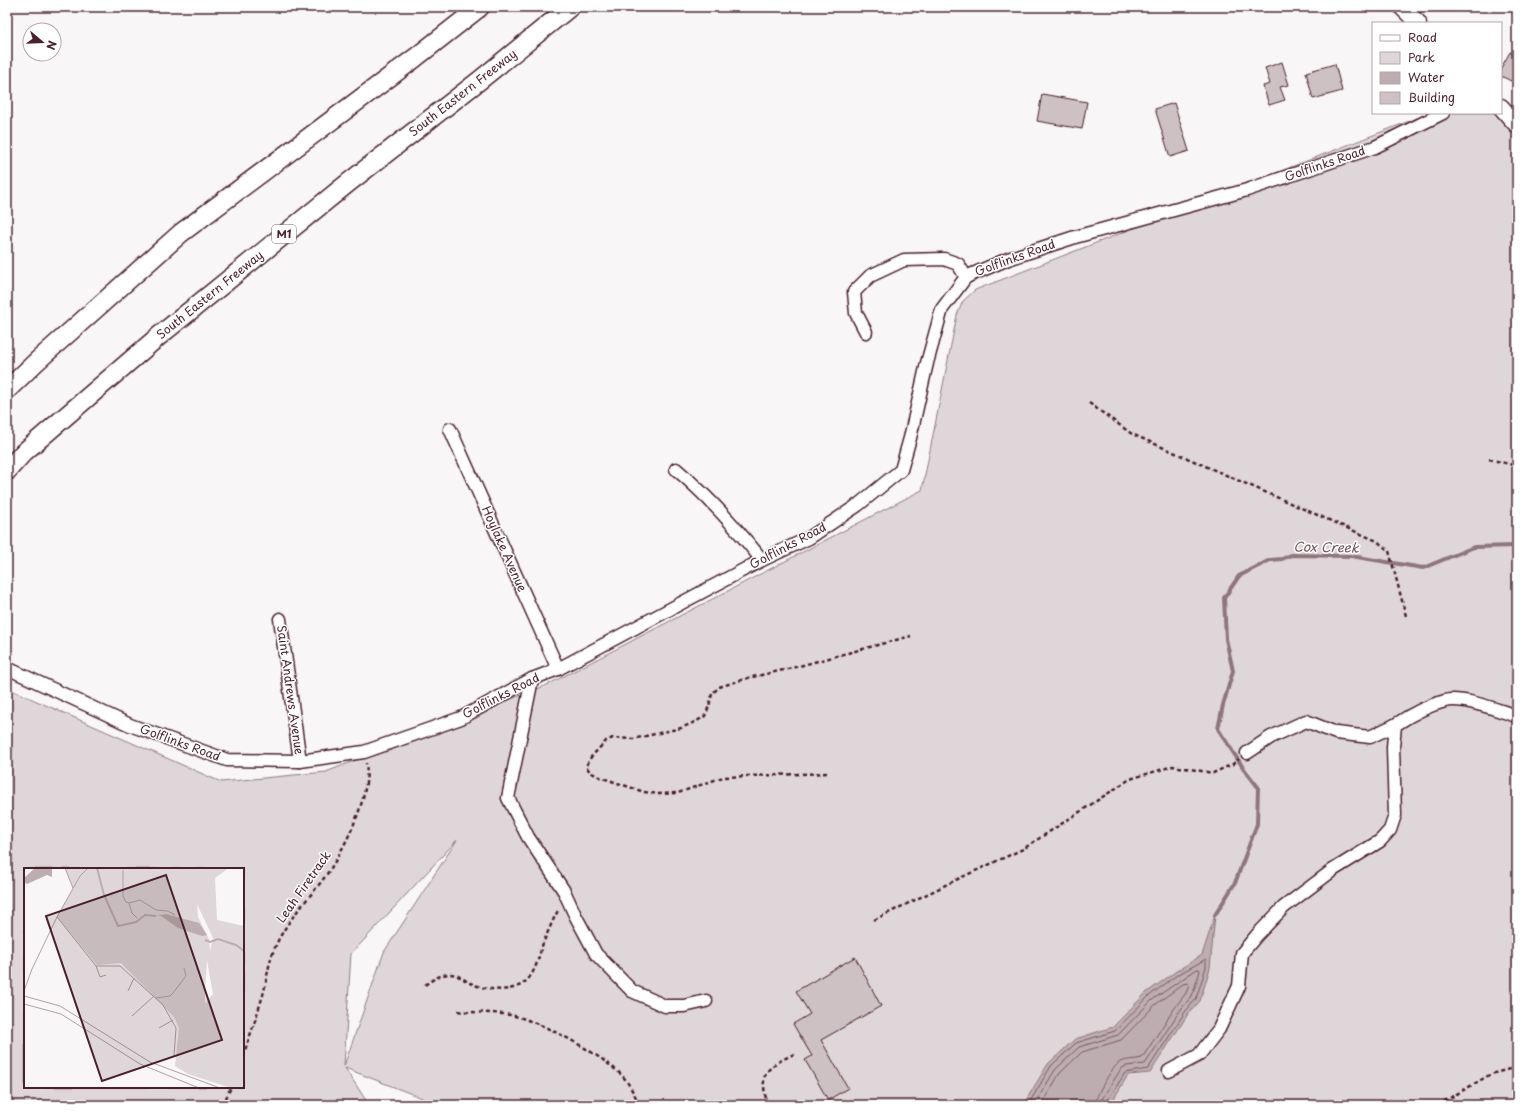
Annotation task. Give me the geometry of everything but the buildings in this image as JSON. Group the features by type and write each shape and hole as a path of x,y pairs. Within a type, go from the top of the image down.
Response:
{"highway":[{"path":"7,390 42,356 180,233 415,58 480,7"},
{"name":"South Eastern Freeway","path":"7,471 23,453 159,336 348,183 480,80 570,7"}],"main road":[{"path":"1402,7 1417,22"},
{"path":"1502,109 1517,125"}],"street":[{"name":"Golflinks Road","path":"7,668 130,725 227,760 300,761 364,752 461,718 532,679 558,669 762,560 809,538 858,505 901,470 927,363 942,309 966,277 1008,259 1075,237 1247,190 1368,149 1441,114"},
{"path":"866,332 856,313 854,292 870,276 904,260 944,260 958,264 966,277"},
{"name":"Hoylake Avenue","path":"450,430 558,669"},
{"path":"676,469 701,490 727,517 762,560"},
{"name":"Saint Andrews Avenue","path":"280,620 300,761"},
{"path":"532,679 508,798 528,837 564,891 596,954 632,991 665,1006 684,1006 706,1001"},
{"path":"1247,753 1271,737 1306,721 1336,733 1370,737 1395,725 1416,712 1446,700 1468,702 1517,716"},
{"path":"1169,1071 1199,1055 1218,1029 1239,986 1242,953 1257,935 1284,907 1333,870 1380,841 1390,830 1395,815 1393,747 1395,725"}],"path":[{"path":"1089,403 1132,434 1377,541 1389,551 1406,616"},
{"path":"1489,458 1517,466"},
{"path":"827,773 723,777 678,793 660,794 644,792 600,777 590,772 586,766 590,757 606,741 613,738 633,739 681,728 697,721 704,716 709,706 712,694 719,687 748,678 788,669 910,636"},
{"name":"Leah Firetrack","path":"244,1053 262,996 274,950 293,916 331,868 356,820 364,794 367,770 364,752"},
{"path":"874,920 1023,849 1130,779 1173,766 1213,773 1233,764"},
{"path":"425,985 442,976 451,974 471,984 493,989 512,989 526,982 534,968 551,924 563,904"},
{"path":"458,1011 511,1015 534,1023 564,1037 594,1054 614,1068 625,1080 641,1105"},
{"path":"767,1105 764,1079 767,1072 775,1065 796,1053"},
{"path":"1438,1105 1491,1074 1517,1067"},
{"path":"224,1105 231,1088"}],"green space":[{"path":"1427,114 1502,114 1517,125 1517,1105 440,1105 345,1068 369,1105 7,1105 7,688 221,782 326,772 547,685 922,490 957,315 963,301 975,290","holes":["457,840 384,952 344,1066 351,954"]}],"water":[{"path":"1215,915 1210,968 1200,1001 1188,1014 1150,1073 1128,1075 1110,1105 1023,1105 1048,1064 1075,1039 1113,1027 1146,993 1202,955"}],"waterway":[{"name":"Cox Creek","path":"1215,915 1235,883 1257,824 1258,787 1244,769 1218,729 1233,671 1226,639 1224,598 1239,576 1270,560 1282,559 1291,555 1351,556 1423,568 1474,547 1517,546"}]}
